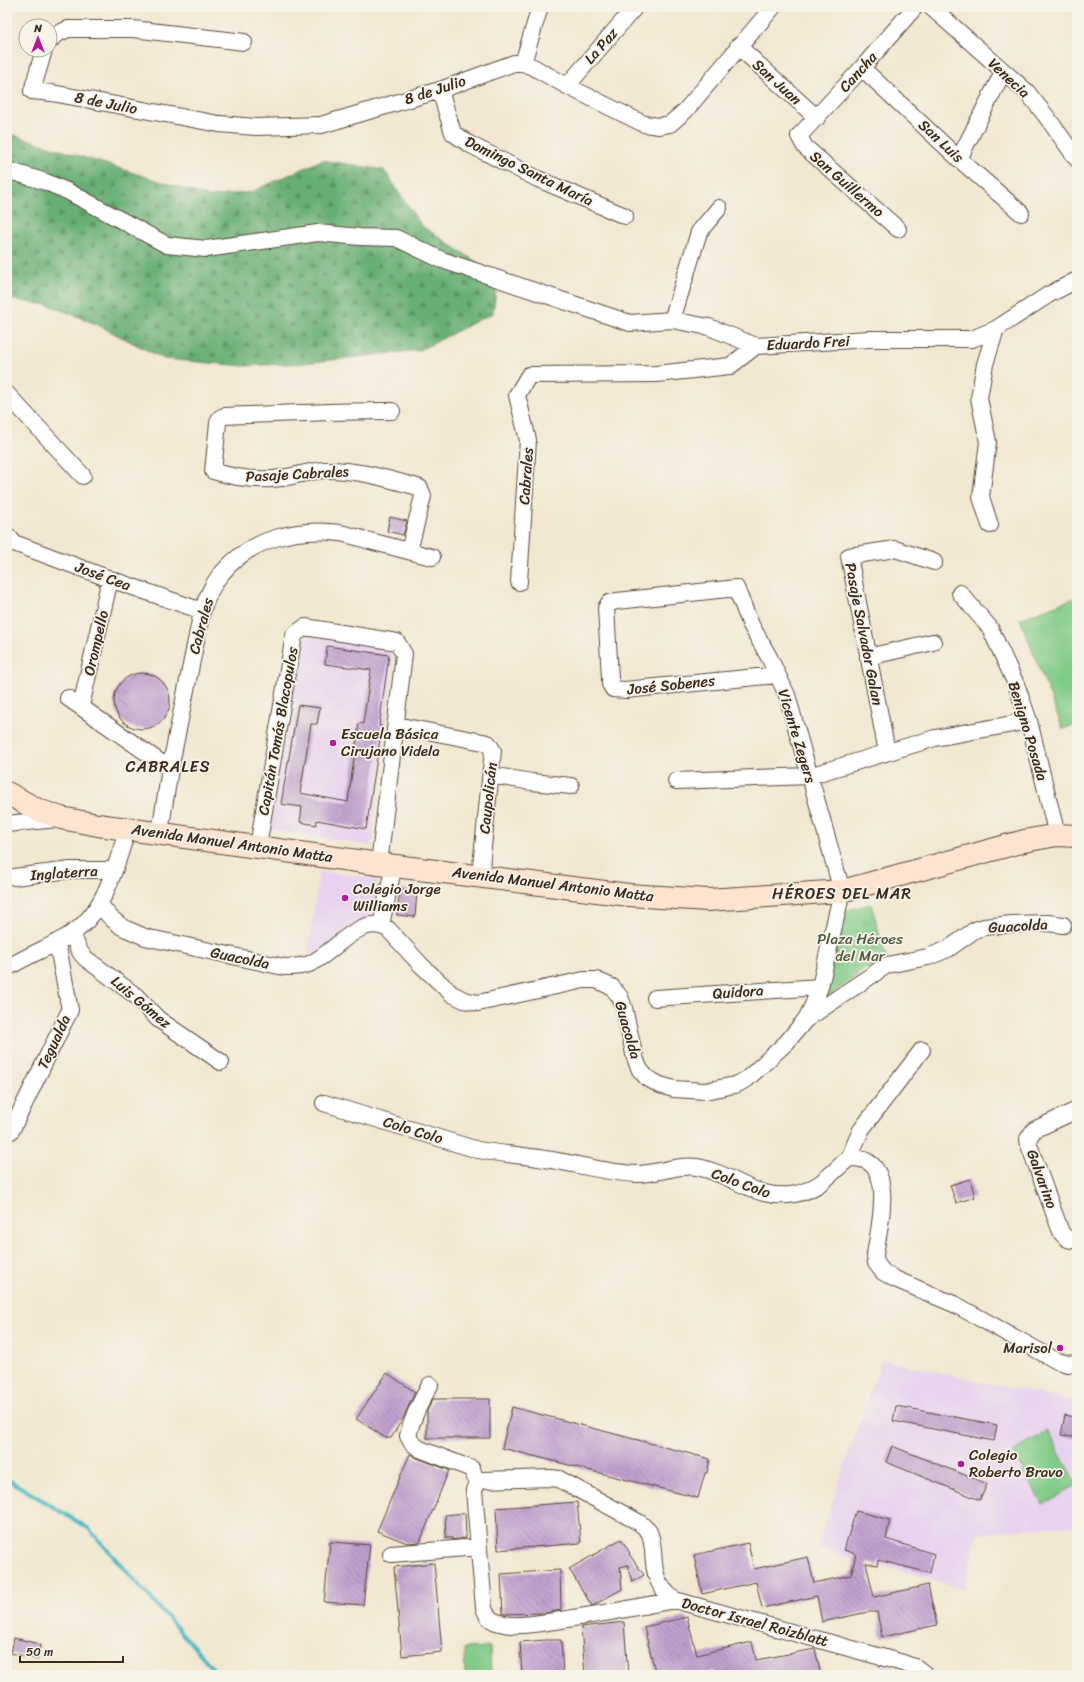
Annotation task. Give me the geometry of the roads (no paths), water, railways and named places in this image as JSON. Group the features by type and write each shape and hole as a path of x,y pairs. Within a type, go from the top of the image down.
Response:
{"main road":[{"name":"Avenida Manuel Antonio Matta","path":"7,793 38,810 61,818 387,864 628,895 708,900 842,891 1024,841 1067,835"}],"street":[{"path":"540,7 523,63 644,124 659,126 670,124 685,110 738,46 773,7"},
{"name":"La Paz","path":"567,86 635,7"},
{"name":"Cancha","path":"799,136 862,68 915,7"},
{"name":"Venecia","path":"931,7 1027,92 1077,159"},
{"path":"58,34 68,29 133,29 244,42"},
{"name":"San Juan","path":"738,46 817,118"},
{"name":"8 de Julio","path":"42,58 32,91 52,93 219,124 256,127 321,125 440,90 514,63 523,63"},
{"name":"San Luis","path":"862,68 959,159 1021,213"},
{"path":"959,159 1003,72"},
{"name":"Domingo Santa María","path":"440,90 453,133 469,144 538,179 625,216"},
{"name":"San Guillermo","path":"799,136 805,147 898,229"},
{"path":"7,170 46,182 70,192 167,245 206,249 318,233 360,237 396,238 442,260 630,323 672,320 709,327 756,346"},
{"path":"672,320 699,232 719,208"},
{"name":"Eduardo Frei","path":"529,374 656,374 730,366 756,346 869,339 972,339 996,329 1048,295 1077,280"},
{"path":"990,526 981,497 988,442 979,398 984,364 996,329"},
{"name":"Cabrales","path":"519,582 528,440 517,395 529,374"},
{"path":"7,394 83,476"},
{"name":"Pasaje Cabrales","path":"392,411 346,411 267,416 224,416 220,418 218,422 213,472 239,477 262,479 281,478 323,470 346,470 365,473 420,488 423,496 409,551"},
{"name":"Cabrales","path":"160,832 170,769 202,611 214,584 221,574 240,555 268,540 285,535 318,531 341,534 432,557"},
{"name":"José Cea","path":"7,535 14,543 110,579 202,611"},
{"name":"Pasaje Salvador Galan","path":"887,752 849,556 895,549 934,562"},
{"name":"Orompello","path":"110,579 75,702 170,769"},
{"name":"José Sobenes","path":"736,588 617,601 609,604 606,608 606,613 610,684 613,689 625,690 777,675"},
{"name":"Vicente Zegers","path":"736,588 751,625 787,696 842,891"},
{"name":"Benigno Posada","path":"960,593 990,628 1016,684 1067,835"},
{"name":"Capitán Tomás Blacopulos","path":"258,846 294,635 305,627 397,642 404,654 396,725 387,864"},
{"path":"868,657 933,642"},
{"path":"676,782 809,776 935,738 1029,721"},
{"name":"Caupolicán","path":"396,725 488,743 493,752 480,876"},
{"path":"491,775 532,782 571,786"},
{"path":"7,824 61,818"},
{"path":"7,968 73,932 90,916 100,904 114,870 128,828"},
{"path":"381,925 387,864"},
{"name":"Inglaterra","path":"14,877 70,870 114,870"},
{"name":"Guacolda","path":"100,904 111,918 122,927 145,938 284,967 298,967 309,964 336,946 354,931 367,926 381,925 388,929 421,965 452,994 464,1000 478,1003 584,980 604,982 612,987 620,997 624,1008 635,1058 640,1070 647,1078 660,1085 674,1089 705,1090 735,1085 747,1079 787,1042 806,1019 814,1005 820,987 842,891"},
{"name":"Guacolda","path":"806,1019 887,965 928,957 948,949 975,930 984,927 1012,924 1048,923 1063,925"},
{"name":"Luis Gómez","path":"73,932 74,941 79,952 85,958 136,996 158,1019 221,1062"},
{"name":"Tegualda","path":"7,1128 12,1131 70,1010 57,942"},
{"name":"Quidora","path":"655,998 820,987"},
{"path":"922,1050 861,1130 850,1158 864,1160 872,1166 880,1176 883,1192 875,1254 876,1263 883,1272 895,1279 956,1305 1057,1361 1068,1364 1077,1364"},
{"name":"Colo Colo","path":"324,1103 492,1152 544,1158 636,1174 654,1174 685,1167 697,1167 711,1171 756,1191 775,1196 795,1194 812,1189 826,1180 850,1158"},
{"name":"Galvarino","path":"1077,1110 1034,1130 1028,1139 1061,1232 1064,1237 1068,1239 1077,1240"},
{"path":"430,1385 418,1406 411,1423 408,1436 412,1444 472,1469 476,1483 474,1490 478,1547 486,1615 491,1620 500,1624 513,1625 543,1623 675,1600"},
{"name":"Doctor Israel Roizblatt","path":"476,1483 482,1480 559,1479 640,1523 648,1531 652,1540 654,1571 658,1582 666,1593 675,1600 903,1663 917,1668 926,1675"},
{"path":"391,1554 478,1547"}],"waterway":[{"path":"7,1479 88,1528 219,1675"}],"place":[{"name":"Escuela Básica Cirujano Videla","path":"333,743"},
{"name":"Colegio Jorge Williams","path":"345,898"},
{"name":"Marisol","path":"1060,1348"},
{"name":"Colegio Roberto Bravo","path":"961,1464"}],"district":[{"name":"CABRALES","path":"168,766"},
{"name":"HÉROES DEL MAR","path":"842,893"}],"park label":[{"name":"Plaza Héroes del Mar","path":"860,948"}]}
